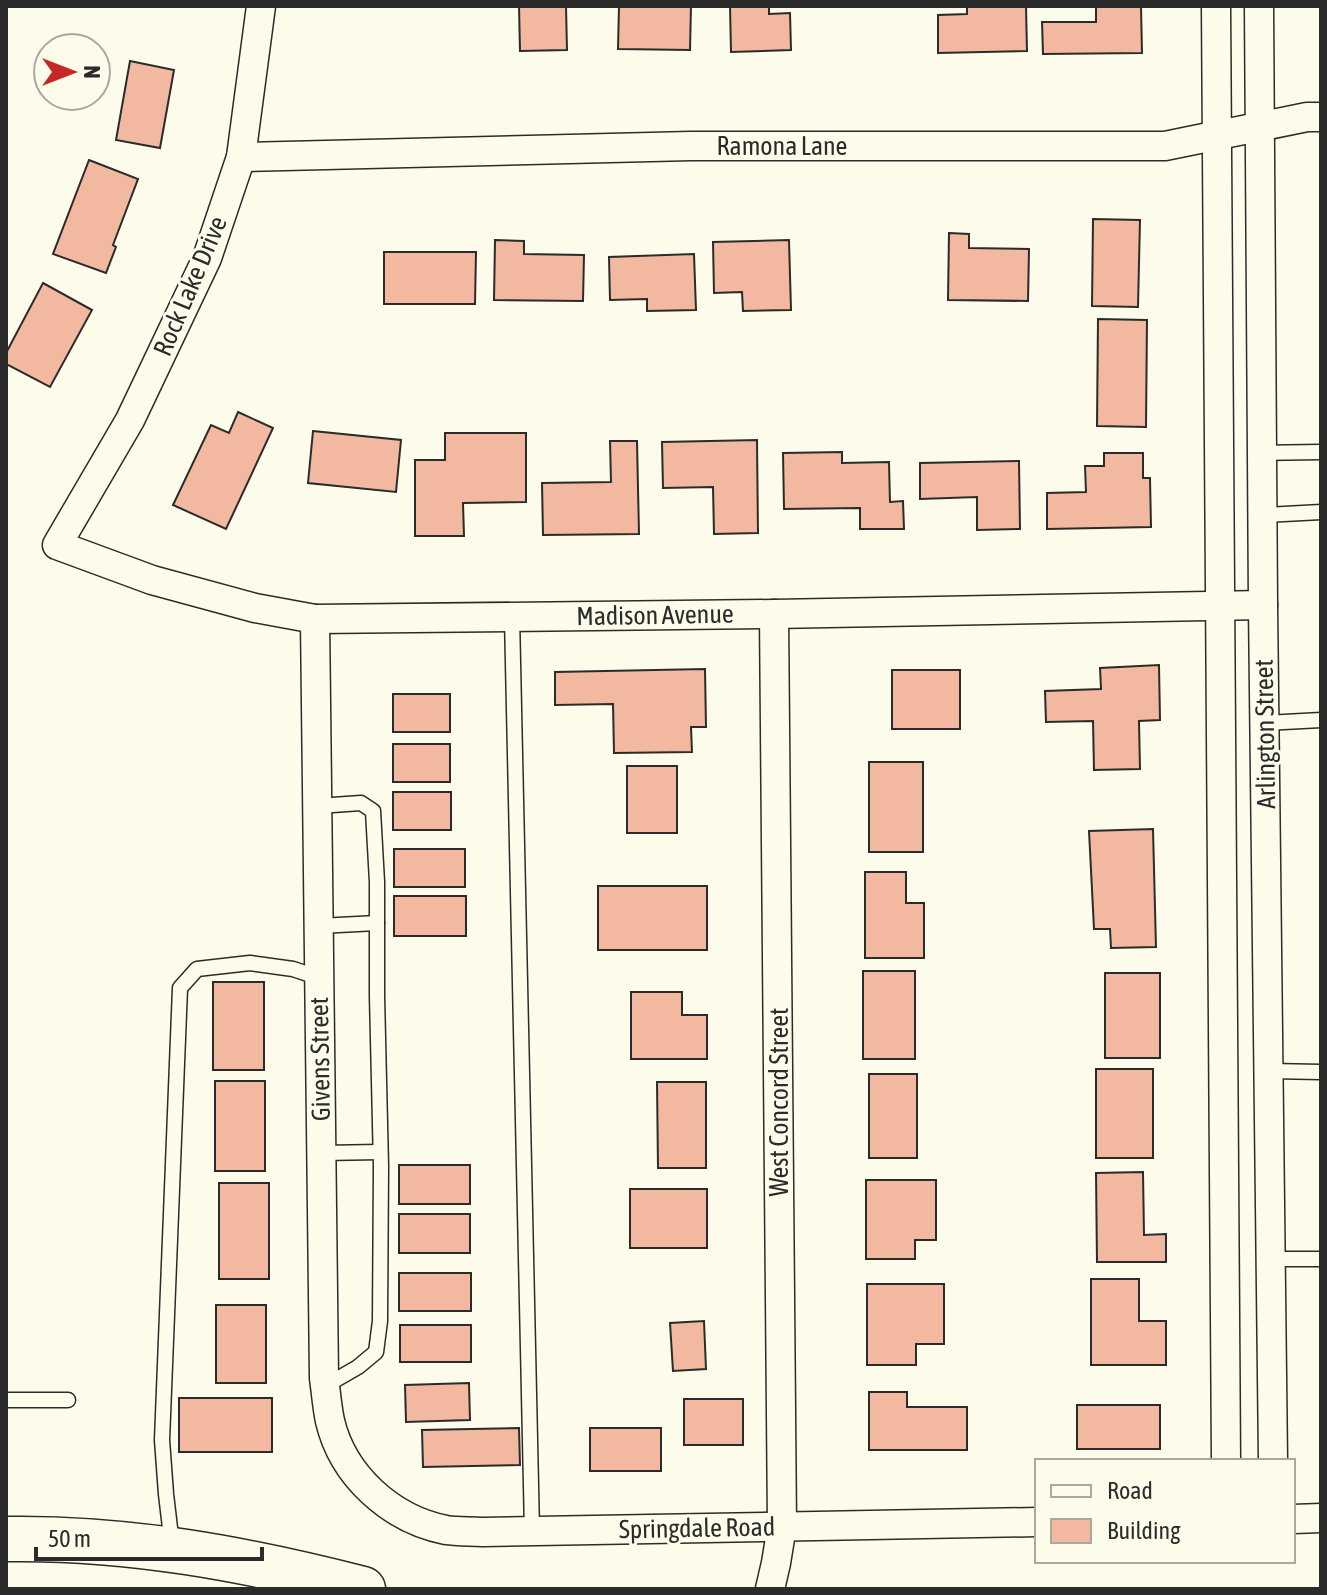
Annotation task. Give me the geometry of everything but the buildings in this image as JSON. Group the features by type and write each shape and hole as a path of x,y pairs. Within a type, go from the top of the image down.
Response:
{"main road":[{"path":"6,1539 121,1543 173,1549 227,1557 363,1589"}],"street":[{"name":"Rock Lake Drive","path":"57,545 130,420 207,258 241,157 261,6"},
{"name":"Arlington Street","path":"1216,6 1226,1459"},
{"name":"Arlington Street","path":"1259,6 1273,1459"},
{"name":"Ramona Lane","path":"241,157 691,146 1165,146 1307,117 1321,117"},
{"name":"Madison Avenue","path":"57,545 152,580 255,608 315,619 1263,605"},
{"name":"West Concord Street","path":"770,1589 782,1526 774,614"},
{"name":"Givens Street","path":"315,619 325,1386 335,1434 345,1458 367,1489"},
{"name":"Springdale Road","path":"367,1489 396,1510 417,1520 447,1530 483,1532 1035,1522"},
{"path":"1295,1519 1321,1518"}],"lane":[{"path":"1262,453 1321,452"},
{"path":"1263,515 1321,512"},
{"path":"512,617 532,1531"},
{"path":"1265,723 1321,720"},
{"path":"318,806 361,803 373,811 377,882 380,1321 376,1352 358,1367 325,1386"},
{"path":"319,926 377,923"},
{"path":"173,1549 162,1440 180,988 197,969 250,963 293,969 320,978"},
{"path":"1268,1071 1321,1072"},
{"path":"322,1153 380,1152"},
{"path":"1270,1259 1321,1259"},
{"path":"6,1400 68,1400"}]}
